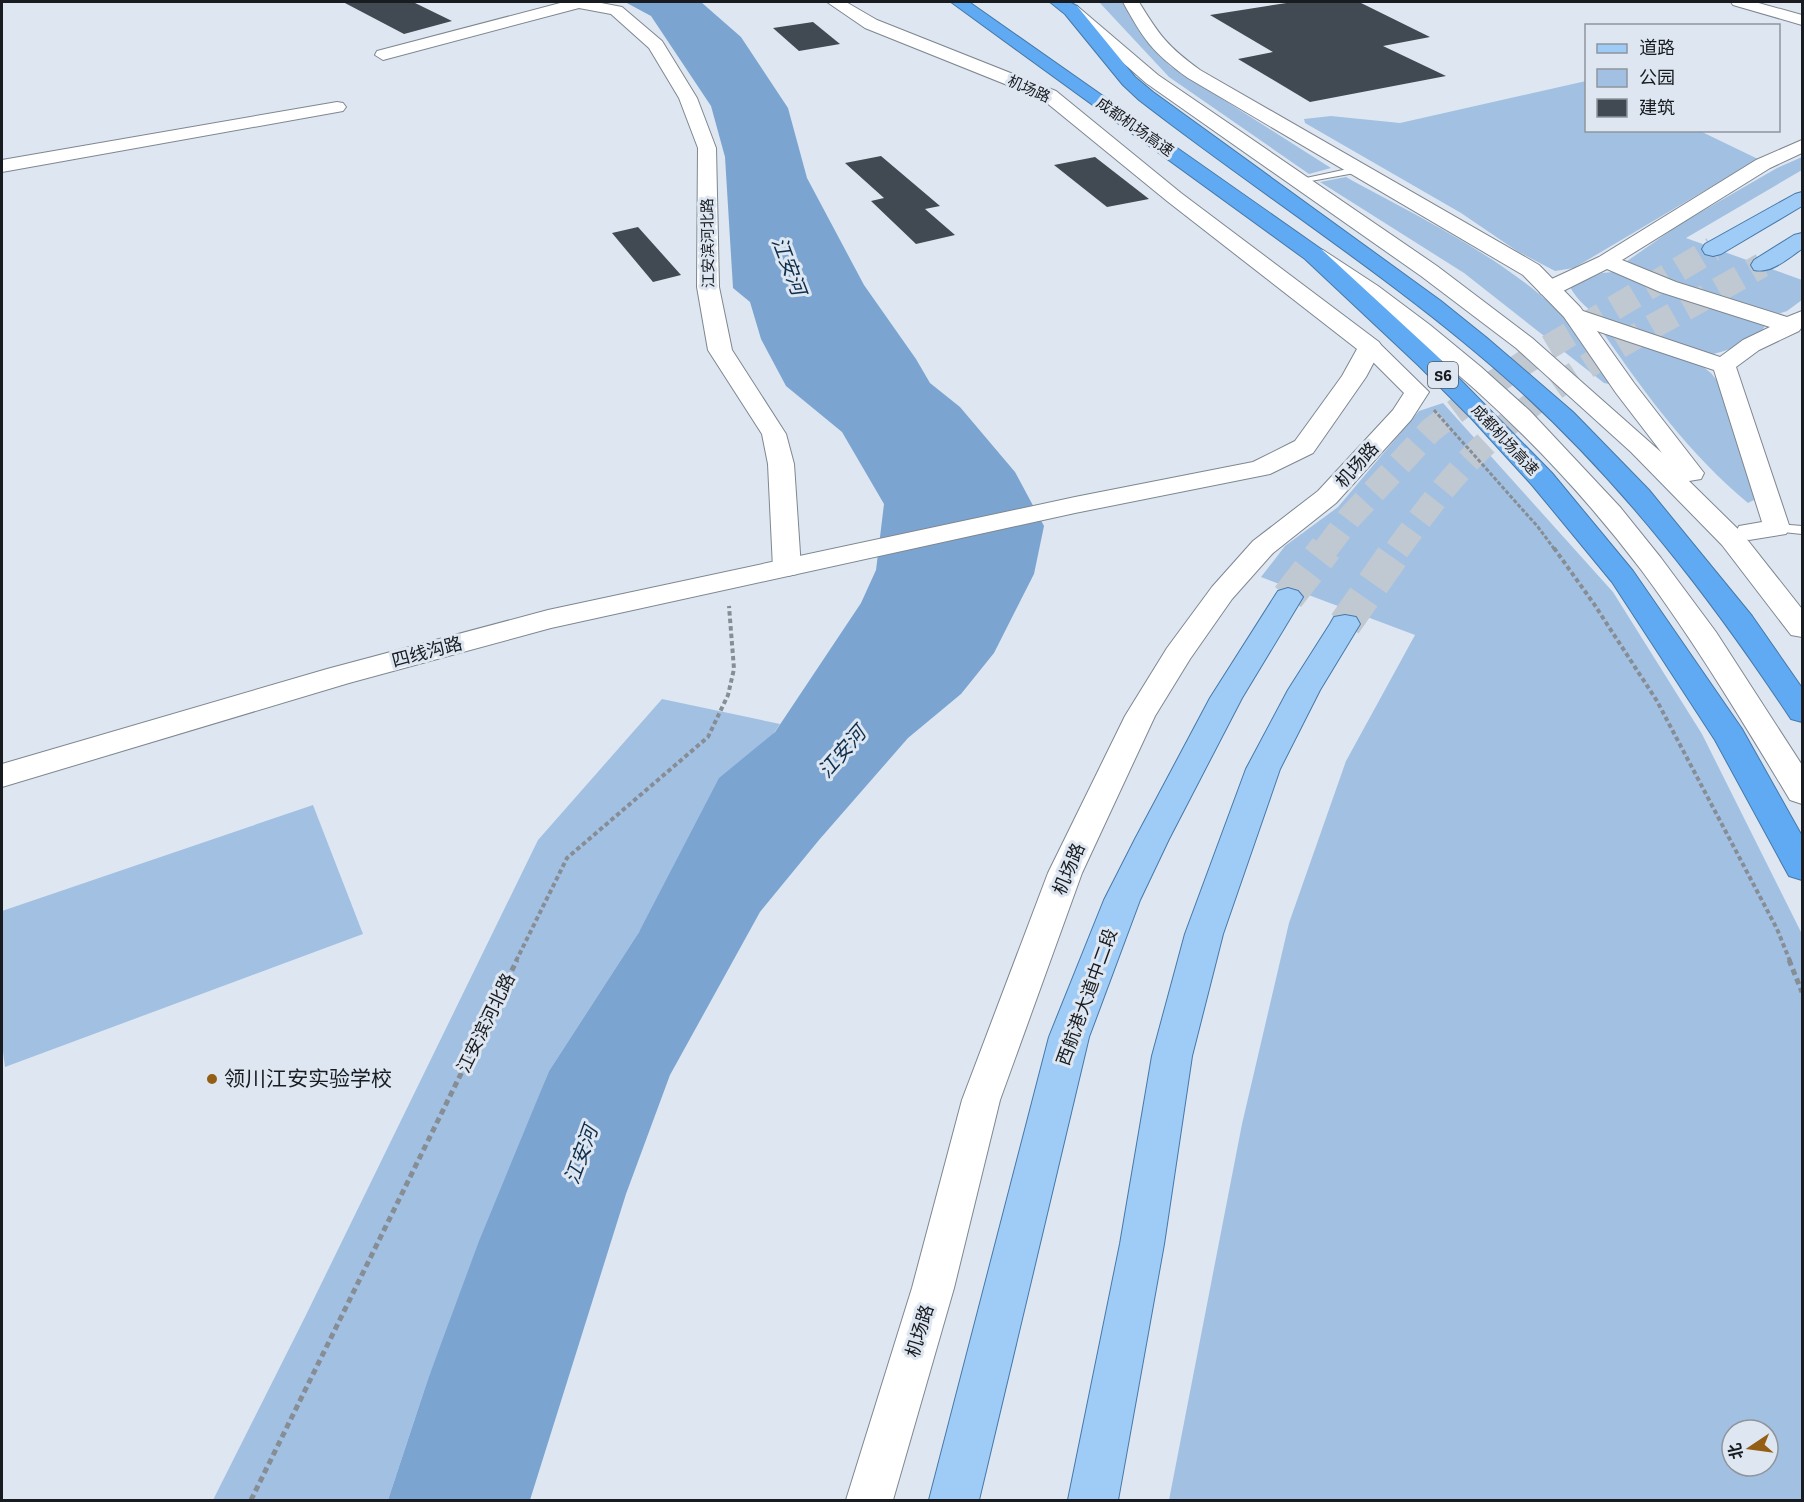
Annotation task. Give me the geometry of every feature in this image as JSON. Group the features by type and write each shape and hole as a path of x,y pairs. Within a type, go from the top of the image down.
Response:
{"highway":[{"name":"成都机场高速","path":"959,2 1313,254 1472,405 1582,526 1642,605 1730,737 1803,867"},
{"name":"成都机场高速","path":"1065,6 1129,81 1146,96 1418,295 1557,410 1656,517 1769,660 1803,711"}],"main road":[{"name":"机场路","path":"835,2 871,24 1049,95 1182,196 1370,347"},
{"path":"1131,2 1151,37 1173,59 1194,74 1531,270 1575,316 1625,388 1692,474"},
{"path":"1065,6 1152,79 1429,271 1629,419 1692,474 1803,591"},
{"path":"1713,249 1803,198"},
{"path":"1762,265 1803,240"},
{"path":"1313,254 1378,295 1418,324 1465,365 1569,468 1675,597 1735,682 1803,792"},
{"path":"1524,343 1640,446 1732,539 1803,628"},
{"name":"四线沟路","path":"2,776 338,676 548,619 1075,505 1261,468 1304,447 1348,387 1370,347"},
{"name":"西航港大道中二段","path":"954,1500 1069,1037 1122,900 1152,838 1226,698 1288,597"},
{"path":"1093,1500 1142,1244 1172,1056 1204,934 1263,769 1304,690 1346,624"}],"street":[{"path":"383,55 573,5 573,2"},
{"name":"江安滨河北路","path":"573,2 616,10 656,45 688,98 707,148 708,287 720,350 774,434 781,464 787,568"},
{"path":"1739,2 1803,20"},
{"path":"1769,2 1803,11"},
{"path":"2,166 337,107"},
{"path":"1549,289 1606,261 1763,164 1803,146"},
{"path":"1606,261 1668,287 1797,322"},
{"path":"1575,316 1724,366"},
{"path":"1724,366 1736,352 1797,322"},
{"name":"机场路","path":"869,1500 933,1288 981,1100 1065,873 1140,716 1177,655 1222,593 1263,547 1327,497 1402,415 1417,392 1370,347"},
{"path":"1724,366 1777,528 1749,532"}],"lane":[{"path":"1311,178 1357,170"},
{"path":"1777,528 1803,531"}],"path":[{"path":"1417,392 1538,527 1594,604 1657,701 1778,929 1803,992"},
{"name":"江安滨河北路","path":"251,1500 567,858 708,737 728,695 734,669 726,581"}],"green space":[{"path":"1099,2 1124,2 1129,15 1146,39 1170,66 1331,168 1309,174 1169,77"},
{"path":"1585,81 1585,132 1702,132 1758,159 1574,268 1555,271 1517,251 1461,213 1305,123 1304,119 1331,116 1400,123"},
{"path":"1802,157 1802,170 1686,238 1802,280 1802,300 1787,311 1772,316 1623,264 1680,224 1777,168"},
{"path":"1346,177 1457,238 1496,262 1533,289 1565,318 1591,349 1609,384 1604,383 1464,273 1320,182"},
{"path":"1613,272 1758,319 1765,326 1748,341 1709,355 1632,332 1596,314 1581,302 1570,287 1602,273"},
{"path":"1604,334 1693,359 1711,373 1727,393 1756,499 1748,503 1688,445 1636,380"},
{"path":"1443,403 1613,592 1702,734 1802,934 1802,1500 1169,1500 1242,1124 1289,923 1346,761 1415,635 1261,577 1285,546 1338,507 1419,411"},
{"path":"662,699 780,724 639,932 549,1071 428,1379 388,1500 213,1500 538,840"},
{"path":"313,805 363,934 5,1067 2,1044 2,911"}],"shaded area":[{"path":"625,2 701,2 741,37 788,108 807,178 864,285 930,383 960,407 1015,472 1044,526 1034,574 994,653 961,694 908,738 760,912 670,1075 626,1194 530,1500 388,1500 428,1379 479,1241 549,1071 639,932 719,778 775,732 861,603 876,570 884,504 842,432 786,386 761,339 750,302 733,288 725,157 711,106 651,16"}],"building":[{"path":"343,2 413,2 452,21 404,34"},
{"path":"1293,2 1359,2 1430,37 1383,46 1446,76 1310,102 1238,59 1273,52 1210,15"},
{"path":"813,22 840,44 799,51 773,28"},
{"path":"881,156 940,206 925,209 955,235 916,244 871,201 884,198 845,163"},
{"path":"1095,157 1149,199 1107,207 1054,165"},
{"path":"638,227 681,275 653,282 612,233"}],"tunnel":[{"path":"1325,550 1350,517 1431,430 1489,386 1547,348 1713,249"},
{"path":"1397,550 1463,466 1506,426 1540,399 1612,351 1762,265"},
{"path":"1288,597 1326,548"},
{"path":"1345,624 1398,548"}],"place":[{"name":"领川江安实验学校","path":"212,1079"}],"water label":[{"name":"江安河","path":"789,266"},
{"name":"江安河","path":"842,752"},
{"name":"江安河","path":"581,1155"}]}
